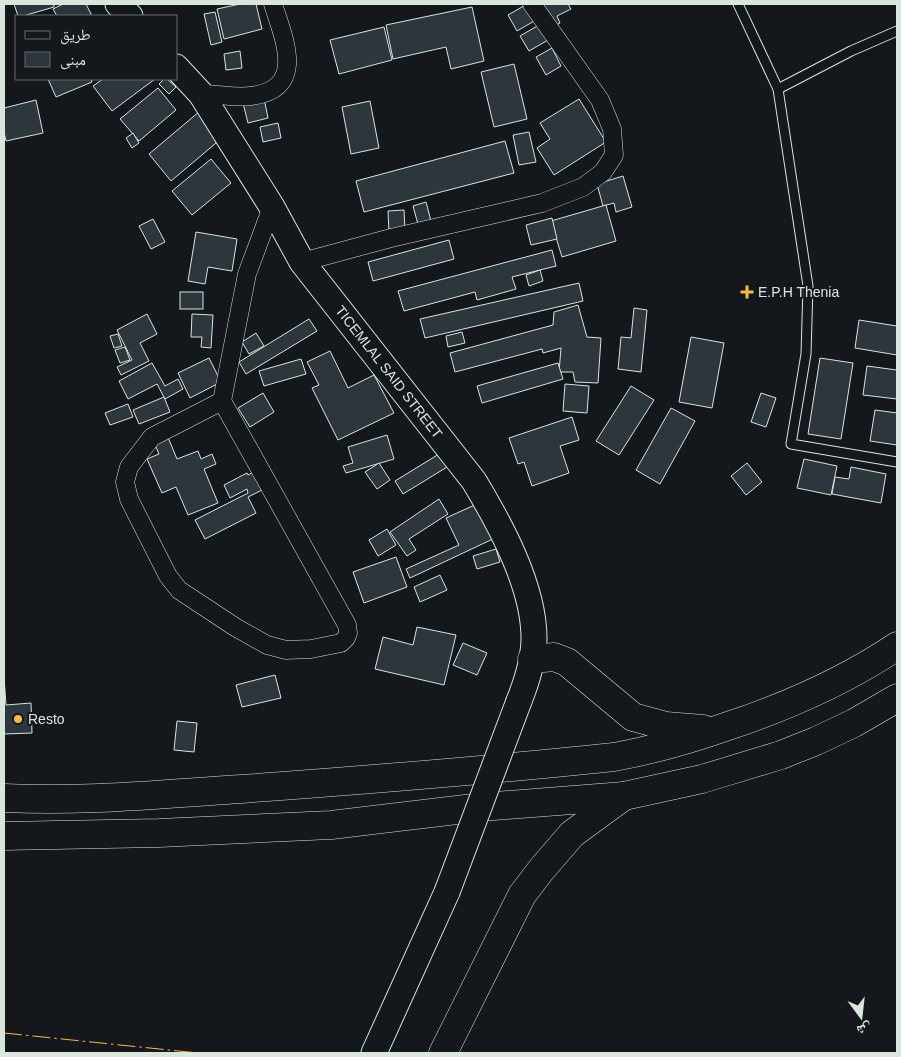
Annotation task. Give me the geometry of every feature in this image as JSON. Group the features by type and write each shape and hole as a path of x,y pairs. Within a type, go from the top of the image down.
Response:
{"highway":[{"path":"4,798 91,799 166,794 359,780 614,757 663,747 766,713 830,685 878,659 897,646"},
{"path":"532,659 554,657 567,662 633,717 679,728 725,728"},
{"path":"4,836 159,833 331,825 482,807 624,796 702,779 781,755 854,723 897,698"},
{"path":"614,757 622,751 632,734 633,717"},
{"path":"443,1053 522,895 540,870 572,834 624,796"}],"main road":[{"path":"118,4 129,15"},
{"name":"TICEMLAL SAID STREET","path":"178,69 201,94 272,207 302,262 474,481 494,515 524,585 531,614 534,637 527,683 447,892 374,1053"}],"street":[{"path":"201,94 250,96 268,92 283,80 288,64 286,45 274,4"},
{"path":"302,262 391,238 542,203 583,187 603,172 614,155 612,129 600,100 532,4"},
{"path":"222,401 152,437 129,467 124,482 129,499 168,576 179,590 235,627 267,645 286,650 311,649 341,643 348,633 347,625 222,401 247,274 272,207"}],"lane":[{"path":"738,4 778,89 808,286 806,354 790,444 897,462"},
{"path":"778,89 851,50 897,31"}],"building":[{"path":"14,4 54,4 54,7 26,15 18,15"},
{"path":"63,4 86,4 92,15 56,15 53,9"},
{"path":"240,4 256,4 262,29 224,39 217,9"},
{"path":"527,4 536,20 517,31 508,15"},
{"path":"536,4 568,4 571,9 557,16 560,23 551,28"},
{"path":"472,7 484,61 451,69 446,47 393,59 386,25"},
{"path":"215,12 222,42 211,45 204,14"},
{"path":"539,25 548,40 529,51 520,36"},
{"path":"384,27 392,60 339,74 330,40"},
{"path":"552,48 561,66 546,75 536,57"},
{"path":"240,51 242,68 226,70 224,54"},
{"path":"514,64 527,119 494,127 481,72"},
{"path":"48,80 91,80 92,82 56,97"},
{"path":"102,80 154,80 112,111 93,86"},
{"path":"163,80 168,80 176,87 169,94 159,84"},
{"path":"158,88 176,110 139,141 120,119"},
{"path":"264,98 268,118 248,123 243,103"},
{"path":"579,99 606,142 554,175 537,148 550,139 540,123"},
{"path":"36,100 43,133 6,141 4,108"},
{"path":"370,101 379,148 351,154 342,107"},
{"path":"200,111 222,138 171,181 149,154"},
{"path":"278,123 281,138 263,142 260,127"},
{"path":"529,132 536,162 519,165 513,135"},
{"path":"133,133 139,143 132,148 126,138"},
{"path":"505,141 514,173 364,212 356,181"},
{"path":"211,159 231,183 192,215 172,191"},
{"path":"623,176 632,207 616,212 614,203 603,206 597,184"},
{"path":"426,202 432,225 419,228 413,206"},
{"path":"606,205 616,241 562,257 551,221"},
{"path":"404,210 405,230 389,232 388,211"},
{"path":"552,218 557,239 531,245 526,225"},
{"path":"153,219 165,242 151,249 139,226"},
{"path":"196,232 237,239 232,271 208,267 205,284 188,281"},
{"path":"449,240 454,259 373,281 368,262"},
{"path":"552,250 556,266 512,277 516,289 477,300 475,292 404,311 398,291"},
{"path":"540,270 543,281 529,286 526,275"},
{"path":"579,283 583,301 425,338 420,319"},
{"path":"180,292 203,292 203,309 180,309"},
{"path":"578,305 587,337 601,338 598,383 575,382 573,372 559,372 561,348 543,353 542,349 455,372 450,353 553,325 554,312"},
{"path":"634,308 647,310 641,372 618,369 621,337 631,338"},
{"path":"147,314 157,334 140,343 149,361 121,375 117,367 132,360 117,330"},
{"path":"192,314 213,315 211,348 201,347 202,337 191,337"},
{"path":"309,319 317,331 246,374 239,362"},
{"path":"859,320 897,326 897,355 855,348"},
{"path":"462,332 465,343 448,347 446,336"},
{"path":"256,333 264,346 249,354 242,342"},
{"path":"118,334 122,346 114,348 110,336"},
{"path":"691,337 724,343 712,408 679,402"},
{"path":"125,347 130,360 120,363 115,350"},
{"path":"330,351 348,388 374,375 394,413 338,440 312,388 319,385 307,362"},
{"path":"209,358 221,382 190,398 178,373"},
{"path":"820,358 853,363 841,439 808,434"},
{"path":"301,359 306,374 264,386 259,371"},
{"path":"152,363 165,386 178,379 183,389 165,399 157,384 128,399 119,381"},
{"path":"558,363 563,379 482,403 477,386"},
{"path":"867,366 897,370 897,399 863,395"},
{"path":"565,384 589,386 587,413 563,411"},
{"path":"631,386 654,400 619,455 596,441"},
{"path":"263,393 274,412 250,427 238,408"},
{"path":"761,393 776,398 766,427 751,422"},
{"path":"164,397 170,412 139,424 133,410"},
{"path":"128,404 133,417 110,425 105,413"},
{"path":"671,408 695,421 660,484 636,470"},
{"path":"875,410 897,413 897,445 870,441"},
{"path":"572,417 579,440 560,446 569,473 532,486 524,462 518,464 509,438"},
{"path":"167,435 177,459 198,451 201,459 212,454 216,464 204,469 218,503 188,515 176,487 162,493 147,459 159,454 153,440"},
{"path":"387,435 394,459 346,473 343,466 353,463 348,447"},
{"path":"444,451 452,464 403,494 395,481"},
{"path":"804,459 837,466 831,495 797,488"},
{"path":"379,463 390,480 377,489 365,472"},
{"path":"747,463 762,482 746,495 731,476"},
{"path":"851,467 886,474 881,503 832,494 835,477 849,479"},
{"path":"255,471 264,489 248,497 256,513 205,539 195,520 248,493 247,489 230,498 224,485"},
{"path":"439,499 448,514 409,539 416,550 407,556 390,532"},
{"path":"479,503 495,538 410,578 406,569 459,545 446,518"},
{"path":"387,529 396,545 378,556 369,540"},
{"path":"496,549 500,562 477,569 473,556"},
{"path":"396,557 407,587 364,603 353,572"},
{"path":"440,575 447,590 420,602 414,587"},
{"path":"417,627 456,635 444,685 375,669 383,637 413,645"},
{"path":"463,643 487,653 477,675 453,665"},
{"path":"275,675 281,698 242,707 236,685"},
{"name":"Resto","path":"4,677 6,705 31,703 32,733 4,734"},
{"path":"177,721 197,723 194,752 174,750"}],"power":[{"path":"4,1033 198,1053"}],"place":[{"name":"E.P.H Thenia","path":"747,292"},
{"name":"Resto","path":"18,719"}]}
